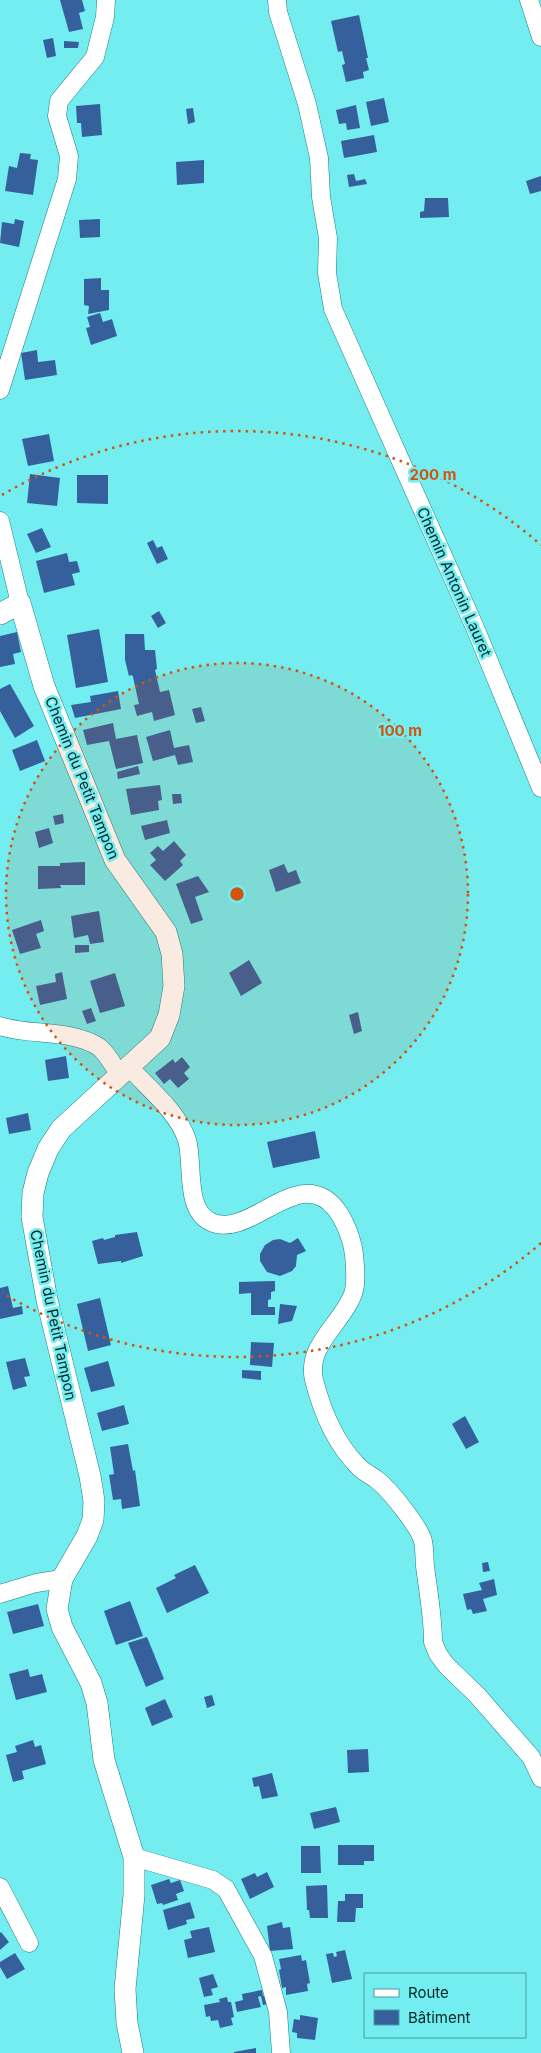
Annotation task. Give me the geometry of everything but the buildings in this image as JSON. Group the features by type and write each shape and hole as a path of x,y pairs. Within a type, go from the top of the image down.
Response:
{"street":[{"path":"0,390 67,179 69,156 57,116 59,101 95,56 105,17 106,0"},
{"name":"Chemin Antonin Lauret","path":"277,0 278,12 307,104 319,158 321,197 328,238 327,273 333,309 476,630 541,788"},
{"path":"529,0 541,37"},
{"name":"Chemin du Petit Tampon","path":"0,521 20,603 44,686 115,860 166,932 172,954 174,986 169,1015 160,1038 61,1129 48,1149 38,1173 33,1192 32,1217 47,1300 90,1476 94,1500 92,1520 87,1536 62,1580 57,1609 62,1627 91,1683 97,1703 104,1760 134,1857 134,1895 126,1989 128,2023 133,2053"},
{"path":"0,614 20,603"},
{"path":"0,1026 77,1038 100,1048 166,1107 182,1128 188,1141 191,1178 197,1209 204,1218 212,1223 223,1224 240,1221 301,1193 314,1194 323,1198 335,1208 343,1220 353,1246 356,1270 354,1292 341,1317 320,1345 313,1368 314,1379 328,1420 343,1450 359,1468 379,1481 402,1508 422,1538 433,1642 438,1654 446,1665 478,1695 531,1757 541,1778"},
{"path":"0,1594 36,1582 62,1580"},
{"path":"134,1857 213,1880 226,1889 263,1956 278,2012 281,2053"},
{"path":"0,1887 29,1943"}]}
